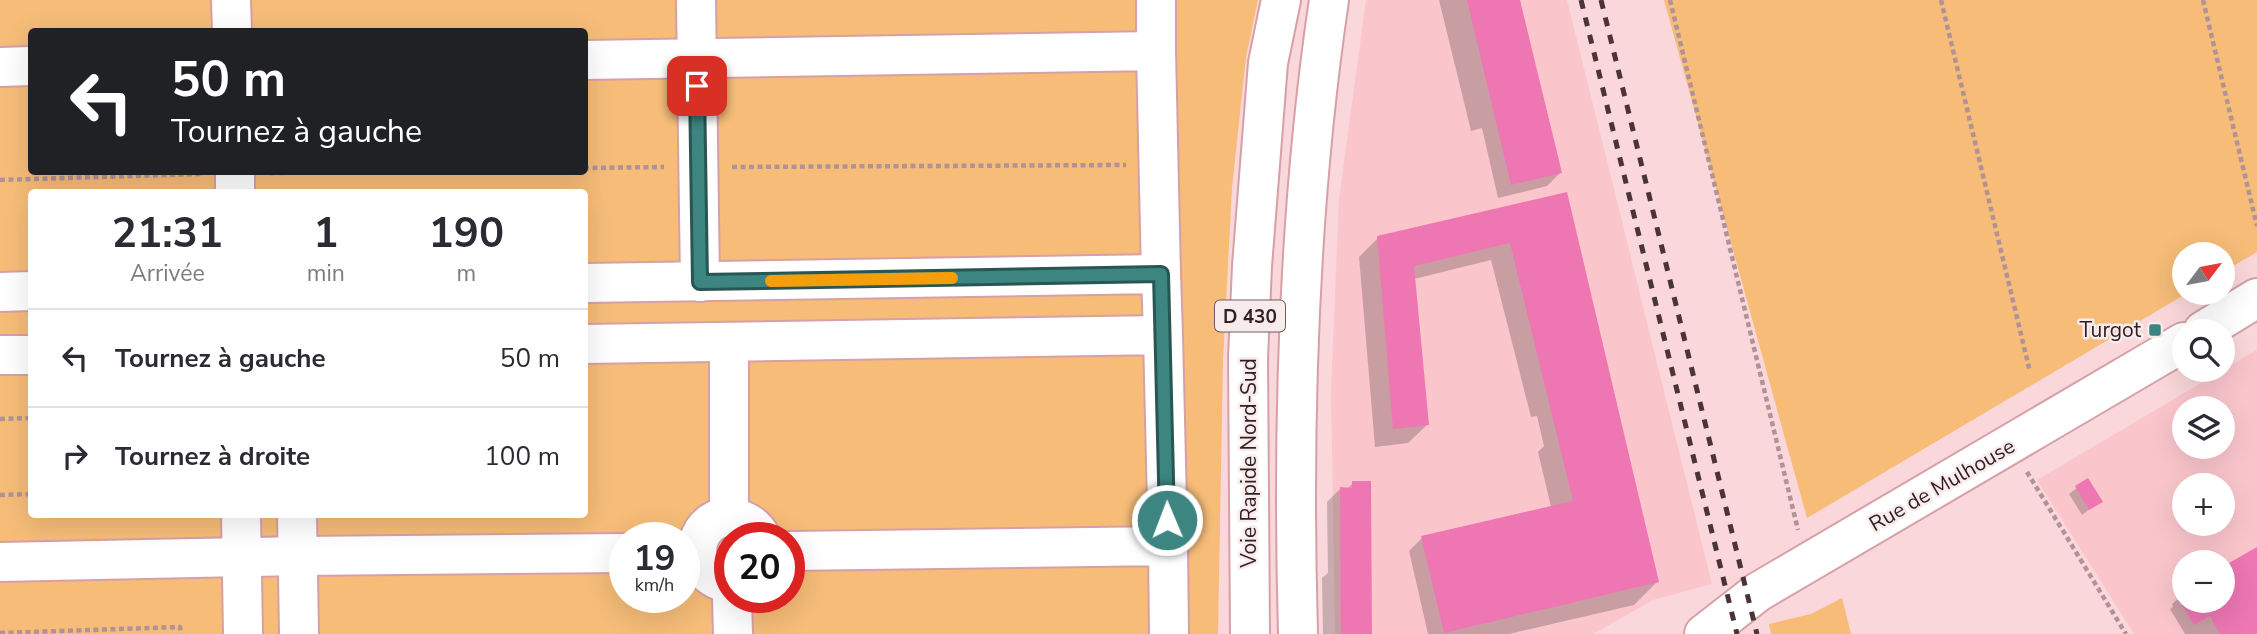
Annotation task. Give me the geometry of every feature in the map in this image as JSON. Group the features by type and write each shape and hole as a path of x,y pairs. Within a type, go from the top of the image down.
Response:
{"main road":[{"path":"232,0 232,28"},
{"path":"696,0 700,282"},
{"path":"1156,0 1169,634"},
{"name":"Voie Rapide Nord-Sud","path":"1250,634 1248,384 1252,266 1268,63 1281,0"},
{"name":"D 430","path":"1298,634 1298,353 1316,89 1329,0"},
{"path":"588,60 1156,51"},
{"path":"0,67 28,66"},
{"path":"588,284 1161,274"},
{"path":"0,292 28,291"},
{"path":"2223,319 2257,298"},
{"path":"588,344 1163,335"},
{"path":"729,342 729,516"},
{"name":"Rue de Mulhouse","path":"1704,634 1758,592 2172,349"},
{"path":"0,355 28,355"},
{"path":"700,535 712,522 729,516 747,522"},
{"path":"241,518 243,634"},
{"path":"297,518 299,634"},
{"path":"805,551 1168,546"},
{"path":"0,562 609,553"},
{"path":"700,566 714,579"},
{"path":"732,613 733,634"}],"path":[{"path":"1670,0 1806,565"},
{"path":"1941,0 2031,372"},
{"path":"2203,0 2257,226"},
{"path":"588,168 1159,165"},
{"path":"0,180 235,179 312,175"},
{"path":"0,419 28,418"},
{"path":"2011,445 2126,634"},
{"path":"0,495 28,494"},
{"path":"0,633 180,626 181,634"}],"shaded area":[{"path":"0,0 1258,0 1246,57 1232,188 1223,360 1218,634 0,634"},
{"path":"1366,0 1567,0 1712,584 1653,600 1593,634 1335,634 1331,391 1339,199"},
{"path":"1664,0 2257,0 2257,252 2235,265 2235,242 2172,242 2172,302 1807,518"},
{"path":"2257,350 2257,634 2134,634 2037,480 2172,400 2172,459 2235,459 2235,396 2179,396 2203,382 2235,382 2235,363"},
{"path":"1842,598 1851,634 1771,634 1769,624 1811,614"}],"building":[{"path":"1467,0 1520,0 1562,173 1511,185"},
{"path":"1567,192 1659,582 1444,633 1421,536 1573,501 1510,243 1414,266 1429,425 1393,429 1377,236"},
{"path":"2088,478 2103,502 2089,510 2075,486"},
{"path":"1352,481 1371,481 1372,634 1341,634 1340,487 1352,488"},
{"path":"2257,547 2257,634 2220,634 2210,616 2194,625 2187,613 2235,613 2235,560"}],"railway":[{"path":"1581,0 1737,634"},
{"path":"1601,0 1757,634"}],"slow traffic":[{"path":"771,281 952,278"}],"place":[{"name":"Turgot","path":"2155,330"}],"route":[{"path":"697,86 700,282 1161,274 1167,520"}]}
